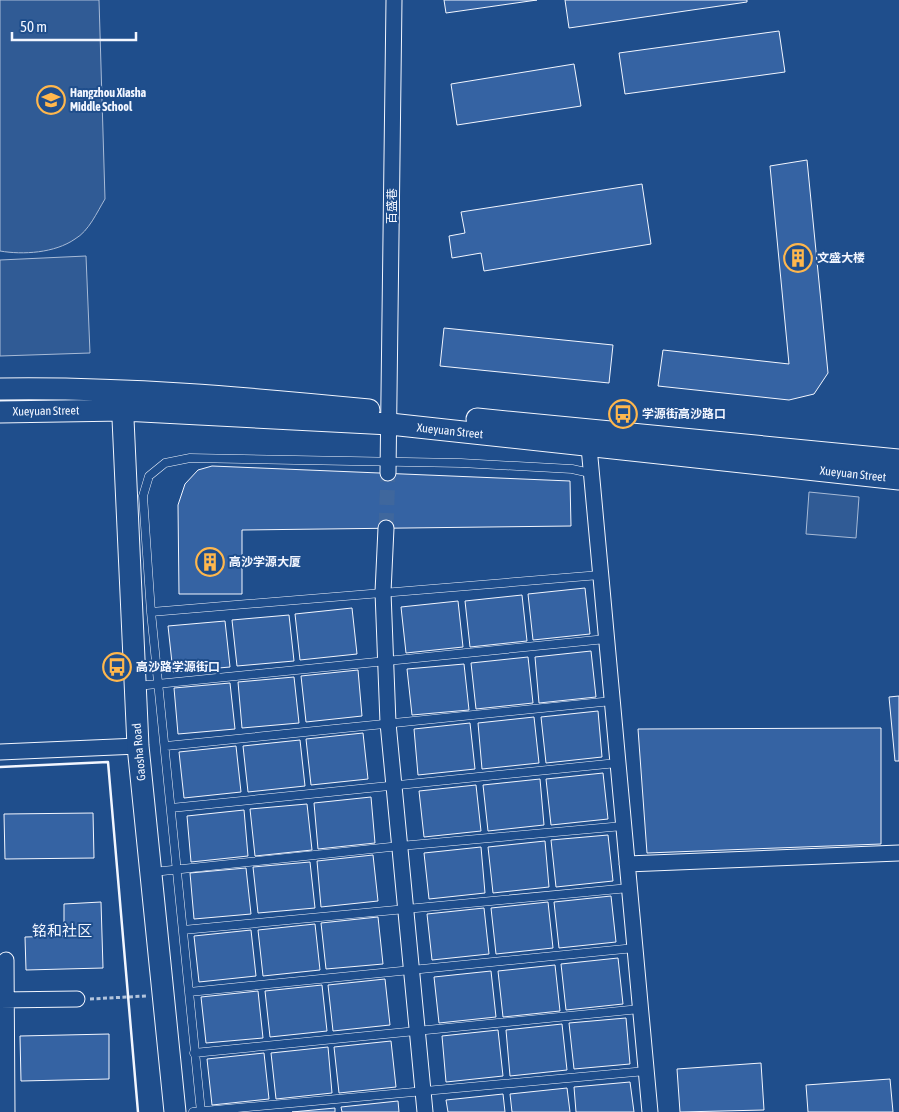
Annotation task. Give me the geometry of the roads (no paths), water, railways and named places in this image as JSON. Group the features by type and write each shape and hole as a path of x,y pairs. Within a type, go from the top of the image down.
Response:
{"main road":[{"name":"Xueyuan Street","path":"0,389 122,401 390,418 588,437 899,460"},
{"name":"Xueyuan Street","path":"0,412 122,401"},
{"name":"Gaosha Road","path":"122,401 138,746 175,1112"},
{"name":"Xueyuan Street","path":"588,437 899,479"}],"street":[{"name":"百盛巷","path":"389,468 394,0"},
{"path":"588,437 650,1112"},
{"path":"386,528 383,592 388,724 425,1112"},
{"path":"0,752 138,746"},
{"path":"627,864 899,853"},
{"path":"6,960 3,1000 7,1112"},
{"path":"3,1000 77,999"}],"lane":[{"path":"201,1112 166,746 151,612 144,496 149,476 165,462 190,458 389,468 572,469 590,474"},
{"path":"151,612 600,575"},
{"path":"135,686 606,639"},
{"path":"166,746 612,701"},
{"path":"171,808 617,763"},
{"path":"151,872 400,846 623,826"},
{"path":"183,930 629,888"},
{"path":"189,992 635,948"},
{"path":"194,1053 640,1009"},
{"path":"193,1112 646,1071"}],"tunnel":[{"path":"386,528 388,473"}],"place":[{"name":"Hangzhou Xiasha Middle School","path":"51,100"},
{"name":"文盛大楼","path":"798,258"},
{"name":"学源街高沙路口","path":"623,414"},
{"name":"高沙学源大厦","path":"210,562"},
{"name":"高沙路学源街口","path":"117,667"}],"district":[{"name":"铭和社区","path":"62,931"}]}
